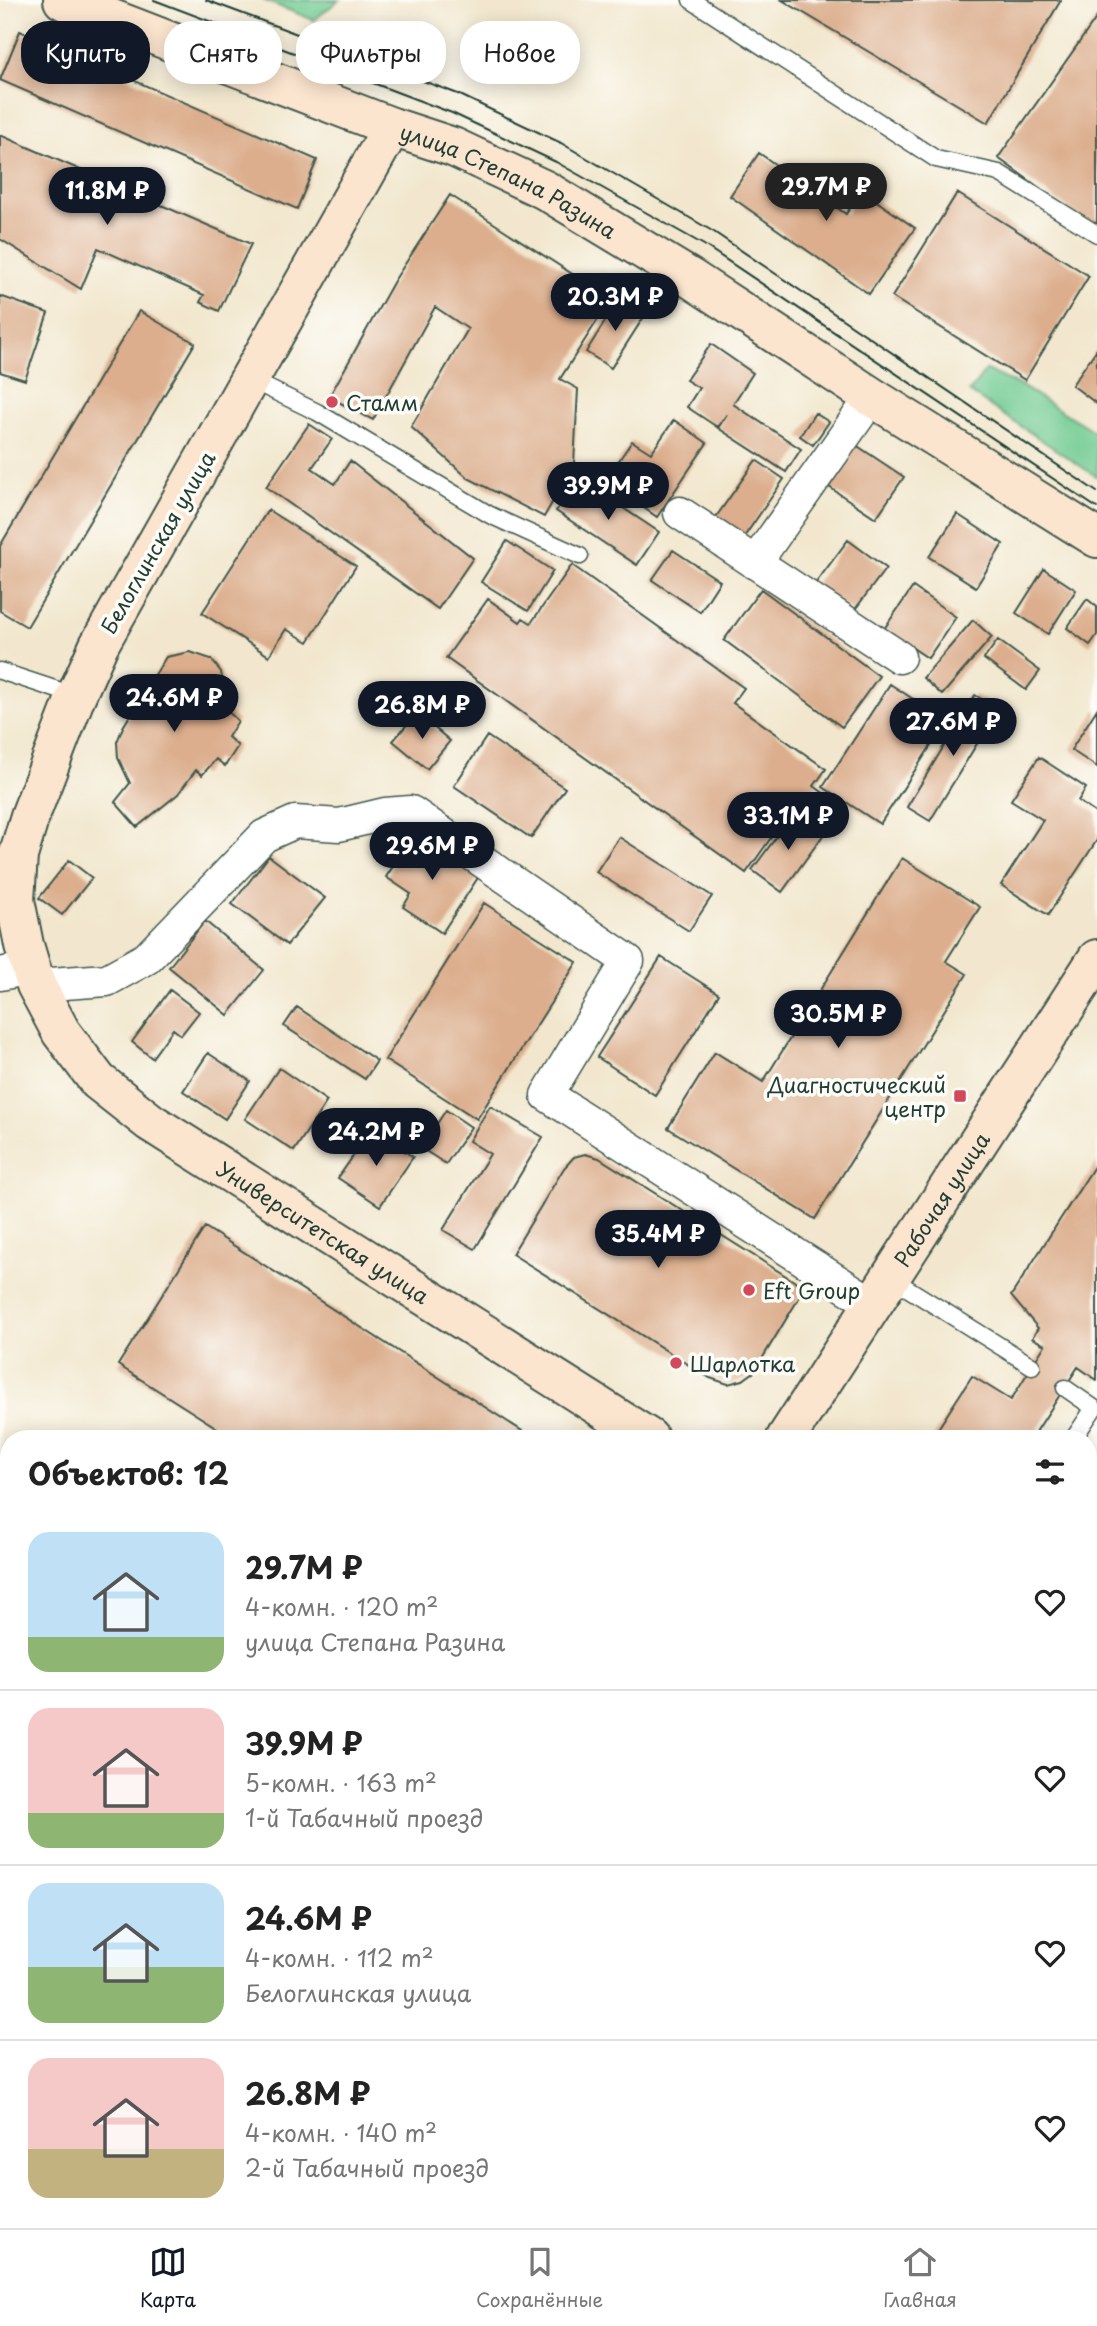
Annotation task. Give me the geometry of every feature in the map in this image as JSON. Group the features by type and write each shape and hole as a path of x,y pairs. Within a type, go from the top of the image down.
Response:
{"main road":[{"name":"улица Степана Разина","path":"63,0 392,127 453,147 545,190 691,278 872,397 1097,538"},
{"name":"Белоглинская улица","path":"22,976 9,855 30,816 76,696 99,645 392,127"},
{"name":"Рабочая улица","path":"791,1430 1097,958"},
{"name":"Университетская улица","path":"22,976 98,1081 150,1122 636,1430"}],"street":[{"path":"755,563 872,397"},
{"path":"680,513 899,657"},
{"path":"22,976 107,980 147,958 264,836 295,822 340,825 385,814 411,812 628,961 547,1096 882,1291"}],"lane":[{"path":"691,0 936,159 999,173 1097,234"},
{"path":"249,379 317,412 490,515 580,556"},
{"path":"0,671 76,696"},
{"path":"882,1291 1032,1366"},
{"path":"1065,1388 1095,1409 1080,1430"}],"green space":[{"path":"263,0 339,0 314,20"},
{"path":"986,370 1021,386 1097,433 1097,477 969,392"}],"building":[{"path":"782,0 1061,0 988,123"},
{"path":"1097,17 1097,229 998,158"},
{"path":"20,31 21,84 142,84 317,160 297,209 0,80"},
{"path":"0,135 251,244 219,311 200,302 204,295 98,248 81,289 0,239"},
{"path":"759,153 846,214 862,191 915,228 869,294 730,196"},
{"path":"957,193 1089,276 1025,380 892,297"},
{"path":"450,195 611,299 560,379 578,389 574,464 544,517 468,478 411,427 468,329 435,307 373,420 329,397 394,281"},
{"path":"0,296 48,313 25,380 0,372"},
{"path":"619,299 645,315 611,368 586,352"},
{"path":"139,311 195,343 27,627 0,611 0,546"},
{"path":"711,344 753,373 733,404 801,449 786,472 718,428 727,414 717,427 687,407 699,388 686,380"},
{"path":"1097,349 1097,404 1072,385"},
{"path":"815,413 829,422 813,445 800,436"},
{"path":"674,420 707,443 657,517 605,481 632,441 651,453"},
{"path":"309,424 332,439 312,468 335,484 350,461 473,558 438,609 266,487"},
{"path":"856,445 904,477 876,518 829,487"},
{"path":"756,460 784,479 744,537 716,517"},
{"path":"578,478 659,532 637,565 556,511"},
{"path":"268,510 356,566 308,642 286,629 269,656 202,613"},
{"path":"957,514 1003,544 976,587 929,557"},
{"path":"848,540 886,568 853,612 815,584"},
{"path":"507,541 553,571 528,611 481,582"},
{"path":"673,550 720,581 700,612 652,580"},
{"path":"572,565 744,688 733,703 826,769 814,786 844,808 827,831 793,807 746,873 446,658 488,599 520,622 523,618 531,623"},
{"path":"1044,569 1076,590 1048,634 1016,613"},
{"path":"913,587 956,617 928,658 884,629"},
{"path":"761,589 879,676 842,727 724,640"},
{"path":"1087,599 1097,607 1097,635 1090,645 1067,628"},
{"path":"973,620 992,637 942,695 923,678"},
{"path":"998,640 1040,671 1026,690 984,659"},
{"path":"190,652 211,659 221,672 224,688 220,704 238,721 228,737 238,746 225,766 216,759 202,775 196,770 178,794 137,827 115,802 130,783 118,758 117,742 123,727 166,657"},
{"path":"890,684 947,721 880,824 823,787"},
{"path":"975,695 998,709 930,821 907,807"},
{"path":"1097,709 1097,767 1071,750"},
{"path":"417,713 450,741 427,769 393,741"},
{"path":"487,736 565,788 531,838 454,786"},
{"path":"1039,757 1086,788 1078,801 1097,814 1097,840 1048,915 1001,885 1043,820 1011,800"},
{"path":"794,813 824,834 782,892 752,870"},
{"path":"415,833 479,876 442,933 403,907 411,894 386,877"},
{"path":"619,837 712,896 689,931 596,872"},
{"path":"269,856 325,898 287,945 232,904"},
{"path":"902,858 980,907 946,961 967,974 815,1219 668,1128 715,1052 763,1082"},
{"path":"69,860 92,878 62,915 39,898"},
{"path":"484,903 577,962 477,1119 385,1060"},
{"path":"205,921 264,970 228,1015 169,967"},
{"path":"661,957 719,994 655,1095 597,1057"},
{"path":"170,990 199,1012 181,1035 173,1029 152,1058 132,1042"},
{"path":"297,1007 377,1061 365,1079 284,1026"},
{"path":"208,1053 250,1081 225,1119 183,1091"},
{"path":"279,1068 327,1101 294,1151 245,1119"},
{"path":"490,1106 543,1137 475,1249 443,1230 490,1154 469,1141"},
{"path":"446,1110 471,1127 446,1164 421,1148"},
{"path":"372,1129 413,1157 380,1206 338,1178"},
{"path":"585,1154 599,1158 805,1288 754,1372 743,1380 728,1384 710,1378 512,1254 564,1168 574,1157"},
{"path":"1097,1162 1097,1380 1078,1367 1037,1430 937,1430 972,1376 1011,1400 1045,1345 1032,1338 1038,1328 1011,1296"},
{"path":"205,1227 521,1430 220,1430 118,1365"}],"tram line":[{"path":"154,0 452,113 556,162 704,245 1097,508"},
{"path":"206,0 458,94 561,143 714,232 1097,492"}],"place":[{"name":"Стамм","path":"332,402"},
{"name":"Диагностический центр","path":"960,1096"},
{"name":"Eft Group","path":"749,1290"},
{"name":"Шарлотка","path":"676,1363"}]}
